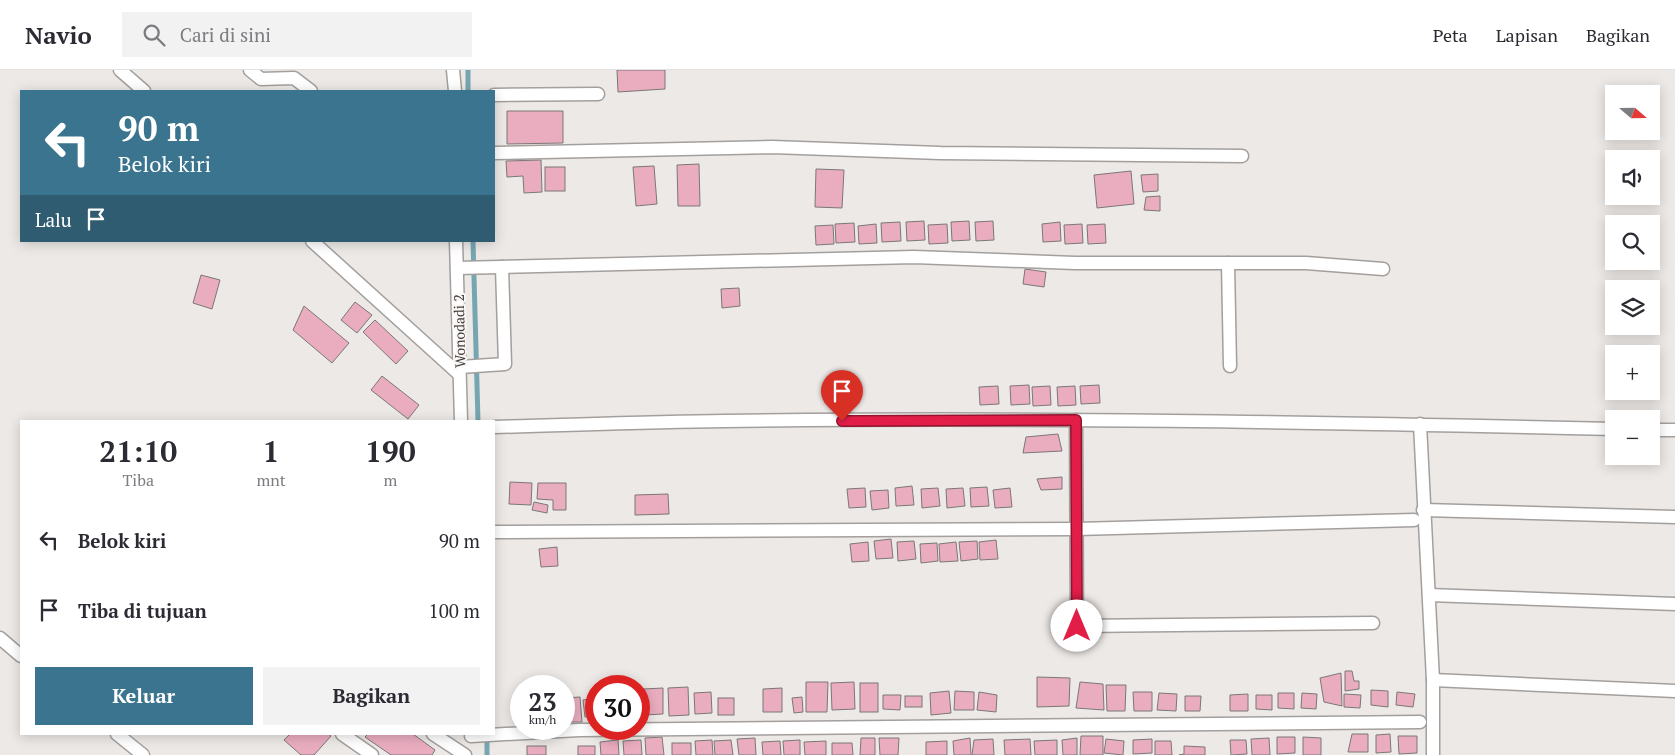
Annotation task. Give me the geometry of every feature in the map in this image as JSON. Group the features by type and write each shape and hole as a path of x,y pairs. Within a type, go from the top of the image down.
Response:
{"street":[{"path":"120,70 143,90"},
{"path":"250,70 261,79 294,78 311,90"},
{"path":"454,70 455,90"},
{"path":"495,95 598,94"},
{"path":"495,153 772,147 940,152 1242,156"},
{"path":"313,242 463,369 505,364 502,267"},
{"name":"Wonodadi 2","path":"456,242 461,268 463,369 461,420"},
{"path":"461,268 914,257 1074,263 1306,263 1383,269"},
{"path":"1228,263 1230,366"},
{"path":"1076,420 1077,626 1373,623"},
{"path":"495,427 724,421 1076,420 1420,424 1605,429"},
{"path":"1420,424 1433,680 1433,755"},
{"path":"1660,430 1675,430"},
{"path":"1423,510 1675,517"},
{"path":"495,532 1077,529 1414,520"},
{"path":"1429,595 1675,604"},
{"path":"0,638 20,655"},
{"path":"1433,680 1675,692"},
{"path":"470,755 474,735 579,730 1420,722"},
{"path":"118,735 143,755"},
{"path":"343,735 372,755"},
{"path":"435,735 465,755"}],"building":[{"path":"617,70 665,70 665,89 618,92"},
{"path":"507,111 563,111 563,143 507,144"},
{"path":"541,160 542,192 524,193 523,176 507,177 506,161"},
{"path":"699,164 700,206 678,206 677,165"},
{"path":"654,166 657,204 636,206 633,167"},
{"path":"545,167 565,167 565,191 545,191"},
{"path":"816,169 844,170 842,208 815,207"},
{"path":"1131,171 1134,204 1097,208 1094,175"},
{"path":"1158,174 1158,191 1143,192 1141,175"},
{"path":"1160,196 1160,211 1144,210 1146,197"},
{"path":"924,221 925,240 907,241 906,222"},
{"path":"969,221 970,240 952,241 951,222"},
{"path":"993,221 994,240 976,241 975,222"},
{"path":"900,222 901,241 882,242 881,223"},
{"path":"1060,222 1061,241 1043,242 1042,224"},
{"path":"854,223 855,242 836,243 835,224"},
{"path":"876,224 877,243 859,244 858,226"},
{"path":"947,224 948,243 929,244 928,225"},
{"path":"1082,224 1083,243 1065,244 1064,225"},
{"path":"1105,224 1106,243 1088,244 1087,225"},
{"path":"833,225 834,244 816,245 815,226"},
{"path":"1025,269 1046,272 1044,287 1023,284"},
{"path":"201,275 220,280 212,309 193,303"},
{"path":"739,288 740,306 722,308 721,289"},
{"path":"355,302 372,315 357,333 341,320"},
{"path":"304,306 349,343 332,363 293,330"},
{"path":"375,320 408,351 396,364 363,332"},
{"path":"382,376 419,405 408,419 371,390"},
{"path":"1029,385 1030,404 1011,405 1010,386"},
{"path":"1099,385 1100,403 1081,404 1080,386"},
{"path":"998,386 999,404 980,405 979,387"},
{"path":"1050,386 1051,405 1033,406 1032,387"},
{"path":"1075,386 1076,405 1058,406 1057,387"},
{"path":"1058,434 1062,451 1023,453 1026,437"},
{"path":"1062,477 1062,489 1041,490 1037,479"},
{"path":"510,482 532,483 531,505 509,504"},
{"path":"538,483 566,483 566,510 553,510 553,500 537,499"},
{"path":"912,486 914,505 896,506 895,488"},
{"path":"987,487 989,506 971,507 970,488"},
{"path":"865,488 866,507 849,508 847,489"},
{"path":"938,488 940,506 922,508 921,489"},
{"path":"963,488 965,506 947,508 946,489"},
{"path":"1010,488 1012,507 995,508 993,490"},
{"path":"888,490 889,508 872,510 870,491"},
{"path":"668,494 669,514 635,515 635,495"},
{"path":"534,502 548,505 547,513 532,510"},
{"path":"891,539 893,558 876,559 874,541"},
{"path":"996,540 998,559 980,560 979,542"},
{"path":"914,541 916,559 898,561 897,542"},
{"path":"977,541 978,559 961,561 959,542"},
{"path":"868,542 869,561 852,562 850,544"},
{"path":"956,542 958,561 940,562 939,544"},
{"path":"937,543 938,561 921,563 920,544"},
{"path":"557,547 558,566 541,567 539,549"},
{"path":"1345,671 1352,671 1354,681 1359,681 1359,689 1345,691"},
{"path":"1341,673 1342,706 1324,702 1320,678"},
{"path":"1037,677 1070,678 1069,706 1037,707"},
{"path":"806,682 828,682 827,712 806,712"},
{"path":"854,682 855,709 832,710 831,683"},
{"path":"1080,682 1103,684 1104,710 1076,708"},
{"path":"860,683 878,683 878,712 860,712"},
{"path":"1106,685 1126,685 1125,711 1107,711"},
{"path":"688,687 689,715 669,716 668,688"},
{"path":"663,688 663,714 650,715 650,689"},
{"path":"782,688 782,712 763,712 763,689"},
{"path":"1371,690 1388,691 1388,707 1371,705"},
{"path":"949,691 951,713 931,715 930,693"},
{"path":"955,691 974,692 974,710 954,710"},
{"path":"711,692 712,713 695,714 694,693"},
{"path":"979,692 997,695 996,712 977,710"},
{"path":"1133,692 1152,692 1152,711 1134,711"},
{"path":"1397,692 1415,694 1413,707 1396,705"},
{"path":"1159,693 1177,694 1176,711 1157,710"},
{"path":"1278,693 1294,693 1294,709 1278,708"},
{"path":"1302,693 1317,694 1316,709 1301,708"},
{"path":"1248,694 1248,711 1230,711 1230,695"},
{"path":"1344,694 1361,695 1360,708 1344,707"},
{"path":"883,695 901,695 900,710 883,709"},
{"path":"1256,695 1272,695 1272,710 1256,709"},
{"path":"905,696 922,696 922,707 905,707"},
{"path":"1185,696 1201,696 1200,711 1185,711"},
{"path":"575,697 580,697 582,722 575,722"},
{"path":"802,697 803,712 794,713 792,698"},
{"path":"718,698 734,698 734,715 718,715"},
{"path":"583,700 585,700 585,717"},
{"path":"1352,734 1368,734 1368,752 1348,752"},
{"path":"1390,734 1391,752 1376,753 1376,735"},
{"path":"289,735 331,736 314,755 301,755 284,740"},
{"path":"367,735 414,735 435,750 432,755 391,755 365,737"},
{"path":"1081,736 1103,736 1103,755 1080,755"},
{"path":"1398,736 1417,736 1417,753 1399,754"},
{"path":"662,737 664,755 646,755 645,740 650,740 650,738"},
{"path":"1277,737 1295,737 1295,753 1277,754"},
{"path":"1303,737 1321,738 1321,755 1303,755"},
{"path":"755,738 756,755 739,755 737,739"},
{"path":"861,738 875,738 875,755 860,755"},
{"path":"879,738 899,738 898,755 880,755"},
{"path":"970,738 971,755 954,755 953,741"},
{"path":"1077,738 1077,755 1063,755 1062,740"},
{"path":"1269,738 1270,755 1252,755 1251,739"},
{"path":"993,739 994,755 972,755 974,740"},
{"path":"1030,739 1031,755 1005,755 1004,740"},
{"path":"1106,739 1124,741 1123,755 1104,753"},
{"path":"1152,739 1152,753 1133,754 1133,740"},
{"path":"618,740 619,755 601,755 600,742"},
{"path":"641,740 642,755 624,755 623,741"},
{"path":"712,740 713,755 696,755 695,741"},
{"path":"731,740 733,755 715,755 714,741"},
{"path":"800,740 800,755 784,755 783,741"},
{"path":"1057,740 1057,755 1035,755 1034,741"},
{"path":"1230,740 1246,740 1247,754 1231,755"},
{"path":"780,741 781,755 763,755 762,742"},
{"path":"826,741 826,755 805,755 804,742"},
{"path":"947,741 947,755 926,755 926,742"},
{"path":"1155,741 1171,741 1172,755 1155,755"},
{"path":"672,743 691,743 691,755 672,755"},
{"path":"832,743 852,743 853,755 832,755"},
{"path":"527,746 546,746 546,755 527,755"},
{"path":"578,746 595,746 595,755 578,755"},
{"path":"1184,746 1205,747 1205,755 1179,755 1184,754"}],"waterway":[{"path":"468,70 468,90"},
{"path":"473,242 478,420"},
{"path":"487,736 487,755"}],"route":[{"path":"842,421 1076,420 1077,626"}]}
